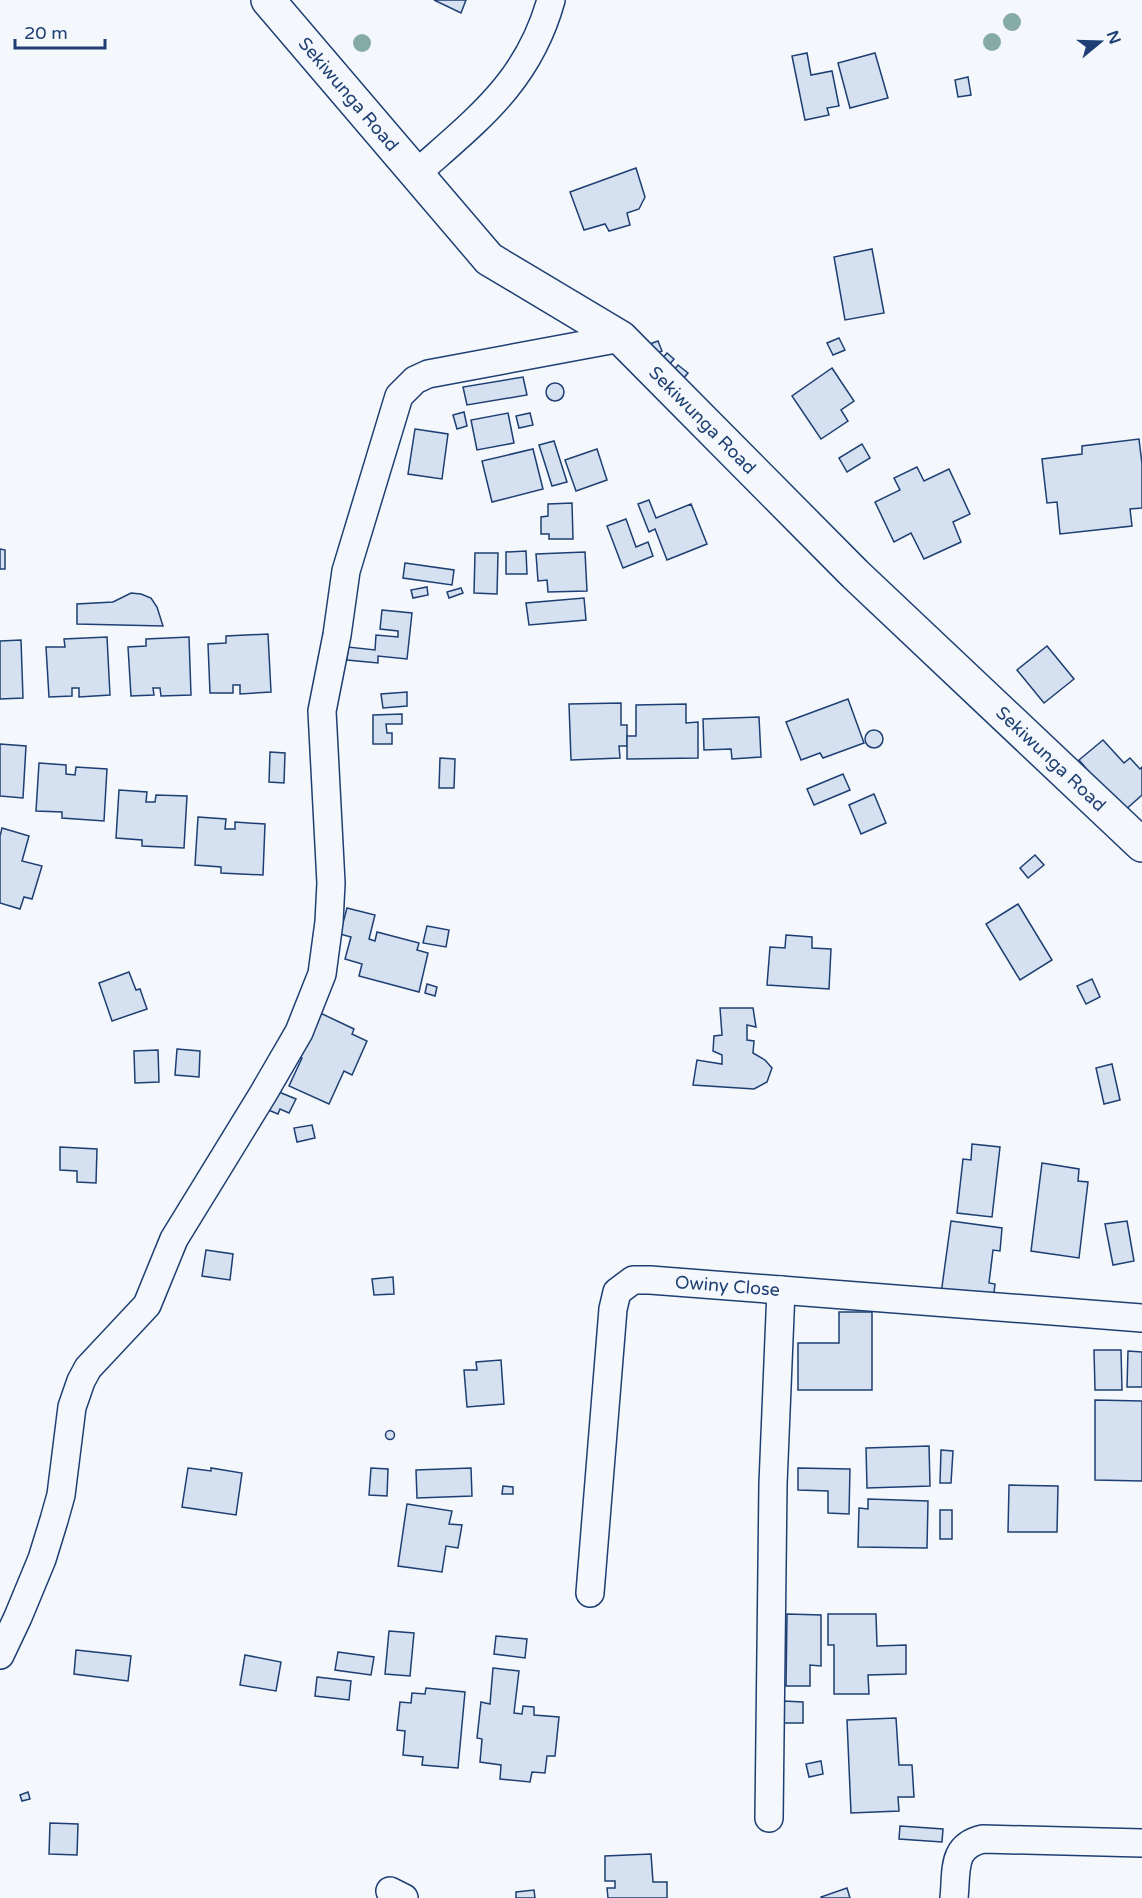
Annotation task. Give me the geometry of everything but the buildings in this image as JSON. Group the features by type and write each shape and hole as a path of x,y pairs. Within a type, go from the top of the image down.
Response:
{"main road":[{"name":"Sekiwunga Road","path":"268,0 489,259 621,338 855,574 1142,845"}],"street":[{"path":"416,174 504,92 531,53 546,20 551,0"},
{"path":"0,1655 42,1559 54,1520 61,1495 72,1407 81,1381 88,1368 147,1305 174,1239 299,1032 321,974 329,922 331,883 322,711 337,635 345,571 399,396 415,380 428,374 621,338"},
{"name":"Owiny Close","path":"590,1593 613,1309 617,1292 633,1280 1142,1318"},
{"path":"769,1818 773,1484 781,1290"},
{"path":"954,1898 959,1853 975,1841 983,1839 1142,1843"}]}
